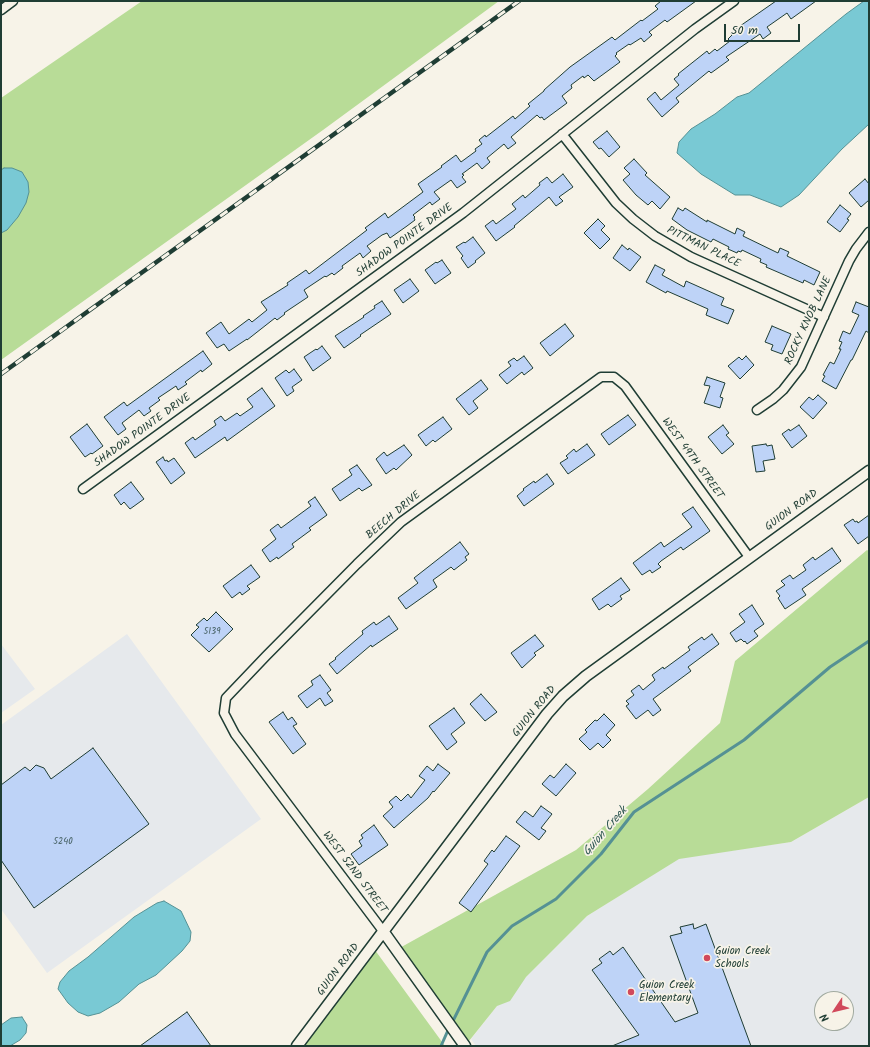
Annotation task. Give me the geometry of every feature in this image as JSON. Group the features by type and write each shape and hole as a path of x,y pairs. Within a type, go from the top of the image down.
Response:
{"street":[{"name":"SHADOW POINTE DRIVE","path":"83,489 463,212 695,29 734,1"},
{"path":"1,10 9,2"},
{"name":"PITTMAN PLACE","path":"562,134 616,203 633,219 655,236 691,257 824,317"},
{"name":"ROCKY KNOB LANE","path":"757,410 773,399 793,379 804,363 852,257 869,232"},
{"name":"BEECH DRIVE","path":"224,713 226,698 357,564 401,522 601,377 614,377"},
{"name":"WEST 49TH STREET","path":"614,377 625,386 749,557"},
{"name":"GUION ROAD","path":"298,1046 547,714 563,696 586,676 869,471"},
{"name":"WEST 52ND STREET","path":"224,713 235,734 383,931 465,1046"}],"shaded area":[{"path":"127,634 261,819 47,973 1,909 1,725"},
{"path":"1,644 35,689 1,713"},
{"name":"Guion Creek Schools","path":"869,797 869,1046 476,1046 471,1039 497,1006 587,916 679,858 791,842"}],"green space":[{"path":"142,1 499,1 323,130 1,360 1,98"},
{"path":"867,550 869,551 869,797 791,842 679,859 587,916 526,977 510,1001 497,1006 465,1046 396,950 576,850 648,789 720,723 735,661"},
{"path":"372,946 445,1046 297,1046"}],"water":[{"path":"864,1 869,1 869,124 842,149 799,195 781,207 750,195 735,195 701,174 677,153 679,142 691,129 715,114 737,97 749,93"},
{"path":"4,168 12,168 22,172 28,182 29,192 26,203 18,217 7,230 1,233 1,170"},
{"path":"164,901 181,911 191,932 190,941 182,951 156,975 139,984 119,1002 100,1013 88,1016 78,1012 68,1003 58,989 60,982 69,971 88,957 134,917 157,903"},
{"path":"22,1017 27,1025 26,1033 20,1040 10,1046 1,1046 1,1025 11,1018"}],"building":[{"path":"661,1 696,1 667,22 665,20 649,32 652,35 644,42 641,38 616,53 617,54 615,56 620,62 594,81 588,75 584,78 583,76 571,85 572,88 562,96 567,103 544,120 542,117 540,118 537,115 511,137 516,143 508,149 504,144 487,158 490,162 482,169 477,163 462,174 464,175 462,177 466,182 457,188 451,180 434,192 440,199 432,205 430,202 413,215 415,220 390,238 387,233 367,246 371,251 363,258 360,253 342,266 343,268 334,275 332,273 326,277 325,276 304,290 308,297 284,313 285,314 277,320 275,318 247,340 229,351 224,344 217,348 206,333 221,322 229,334 249,319 252,322 267,310 261,302 288,285 287,283 306,270 309,274 367,230 365,228 385,213 388,218 423,192 418,184 456,155 461,162 476,151 475,149 482,144 479,140 485,135 486,137 513,116 515,119 530,106 528,104 570,67 612,37 615,40 641,20 642,21 658,9 655,6"},
{"path":"776,1 816,1 791,19 787,13 767,27 771,33 763,39 760,34 726,57 729,60 711,73 709,71 676,98 679,102 662,117 647,99 655,92 661,100 679,85 674,79 679,75 678,74 707,51 709,54 715,49 717,51 730,41 728,39 732,35 730,33"},
{"path":"607,131 620,147 609,157 593,142"},
{"path":"634,159 647,173 645,175 670,197 660,209 652,201 648,205 636,195 623,180 630,174 624,168"},
{"path":"563,174 573,187 559,197 563,201 556,206 549,197 514,226 515,227 496,241 485,226 493,220 496,224 516,209 512,204 523,195 525,198 547,177 552,183"},
{"path":"865,179 869,184 869,200 861,207 849,193"},
{"path":"840,205 851,214 847,219 849,220 840,232 827,222"},
{"path":"678,208 683,211 685,208 707,222 707,220 735,234 737,228 745,232 743,236 778,253 780,248 789,252 787,256 820,272 814,285 804,280 803,283 766,267 767,265 760,262 761,259 742,250 741,252 738,251 737,253 713,239 711,242 687,230 672,219"},
{"path":"598,219 605,226 601,230 610,239 600,249 584,233"},
{"path":"473,237 485,253 468,268 461,258 463,256 456,247"},
{"path":"622,245 628,250 629,248 641,257 630,271 613,258"},
{"path":"442,260 451,273 435,284 425,270 436,262 437,263"},
{"path":"655,265 665,270 662,275 684,287 686,281 724,298 721,305 734,310 728,324 706,315 708,309 667,291 666,293 646,282"},
{"path":"410,279 419,291 403,303 394,290"},
{"path":"382,301 391,314 344,348 335,336 364,317 363,316 375,308 374,306"},
{"path":"856,302 869,307 869,333 866,331 836,389 822,381 825,376 823,375 830,362 834,364 841,349 839,349 842,342 839,341 843,331 850,334 859,315 852,312"},
{"path":"565,324 574,336 550,356 540,343"},
{"path":"772,326 791,334 782,354 771,350 773,345 765,342"},
{"path":"322,346 331,358 313,371 304,357"},
{"path":"203,351 212,364 185,382 187,384 178,390 176,386 158,398 160,400 149,408 151,411 144,416 139,410 122,423 126,429 118,435 104,417 124,402 127,406"},
{"path":"524,356 533,368 524,375 522,372 507,384 499,375 511,366 508,362 514,358 517,361"},
{"path":"746,356 754,365 740,379 728,366 739,357 742,360"},
{"path":"294,369 302,380 292,387 294,391 287,396 275,378 286,370 289,373"},
{"path":"707,377 725,383 720,397 723,398 720,408 704,403 710,386 704,385"},
{"path":"481,380 488,389 473,401 478,408 469,415 456,399"},
{"path":"262,388 275,406 227,441 225,437 195,458 185,443 193,437 195,440 216,425 214,421 221,416 225,421 237,413 240,416 253,407 247,399"},
{"path":"818,395 827,403 813,419 800,407 809,397 813,400"},
{"path":"628,415 636,425 609,445 601,434"},
{"path":"443,417 452,429 435,442 433,440 426,446 418,435"},
{"path":"87,424 103,446 85,457 70,437"},
{"path":"723,425 729,433 726,435 734,444 722,454 708,437"},
{"path":"799,425 807,436 792,448 782,434"},
{"path":"587,444 595,455 568,474 560,463 568,458 566,456 574,449 576,452"},
{"path":"766,444 767,446 772,445 775,459 763,461 765,471 756,472 752,446"},
{"path":"404,445 412,455 396,470 394,468 386,474 376,459 384,452 387,456"},
{"path":"163,457 165,461 167,460 168,462 174,458 185,473 171,484 156,462"},
{"path":"357,465 372,485 362,491 359,488 340,501 332,489 352,475 349,470"},
{"path":"547,474 554,484 524,506 517,496 524,490 523,489 534,481 535,483"},
{"path":"131,482 144,499 130,509 124,502 121,505 114,495"},
{"path":"315,497 327,515 309,528 311,530 292,544 294,547 278,559 277,557 270,562 262,550 276,539 270,530 278,524 281,528 311,506 308,502"},
{"path":"693,507 710,531 683,550 681,547 661,561 658,564 661,567 652,573 650,570 642,575 633,563 661,542 664,547 692,527 682,514"},
{"path":"869,515 869,536 858,544 844,525 853,519 858,523"},
{"path":"460,542 469,554 465,557 467,560 454,570 451,567 433,580 437,587 406,609 398,598 418,583 414,578"},
{"path":"832,548 841,561 802,589 806,595 785,609 778,598 780,596 776,591 785,585 781,581 790,575 793,579 806,570 803,565 813,557 815,560"},
{"path":"251,565 260,577 247,586 250,589 242,595 240,592 232,598 223,586"},
{"path":"621,578 630,590 620,596 622,599 611,607 608,604 599,610 592,599"},
{"path":"752,605 764,624 754,631 758,636 747,644 741,639 736,642 730,633 745,622 739,614"},
{"path":"216,612 233,629 209,652 191,635 199,627 196,625 204,618 207,621"},
{"path":"389,616 398,629 372,647 371,645 337,674 329,664 363,634 362,631 374,622 376,625"},
{"path":"712,634 719,644 688,667 691,671 653,699 661,710 653,716 648,710 636,719 626,706 629,704 626,701 634,695 631,691 639,685 643,690 655,680 652,675 663,667 664,669 690,650 688,647 702,637 704,640"},
{"path":"535,635 544,646 534,653 536,655 522,668 511,653"},
{"path":"320,675 331,690 327,693 333,701 325,706 320,698 307,708 298,696 313,685 311,681"},
{"path":"481,694 497,712 485,721 470,704"},
{"path":"454,708 465,723 451,734 457,742 447,750 429,726"},
{"path":"283,712 288,720 292,717 297,724 293,726 306,744 293,754 269,722"},
{"path":"604,714 615,725 606,735 611,740 603,748 598,743 590,750 579,739 587,732 585,730 595,720 597,721"},
{"path":"93,748 149,824 34,908 1,860 1,785 25,767 30,771 36,765 44,768 51,779"},
{"path":"438,764 450,773 428,798 394,828 383,816 393,807 389,802 396,796 401,801 408,794 411,798 425,780 419,776 427,766 433,771"},
{"path":"566,764 576,773 556,796 542,784 550,775 554,778"},
{"path":"541,806 552,814 541,828 546,831 539,840 516,822 525,811 533,817"},
{"path":"374,825 388,845 359,865 351,854 362,846 359,841 363,838 361,835"},
{"path":"506,836 520,846 471,912 459,903 488,864 484,861 492,850 494,852"},
{"name":"Guion Creek Elementary","path":"693,924 694,929 706,924 751,1046 612,1046 639,1035 592,970 602,963 599,959 610,951 613,955 623,947 675,1022 698,1013 670,936 682,933 680,927"},
{"path":"187,1012 211,1046 140,1046"}],"waterway":[{"name":"Guion Creek","path":"452,1023 487,952 512,926 556,899 601,854 634,812 744,740 830,667 869,641"},
{"name":"Guion Creek","path":"441,1046 449,1028"}],"railway":[{"path":"1,374 519,1"}],"place":[{"name":"Guion Creek Schools","path":"707,958"},
{"name":"Guion Creek Elementary","path":"631,992"}]}
